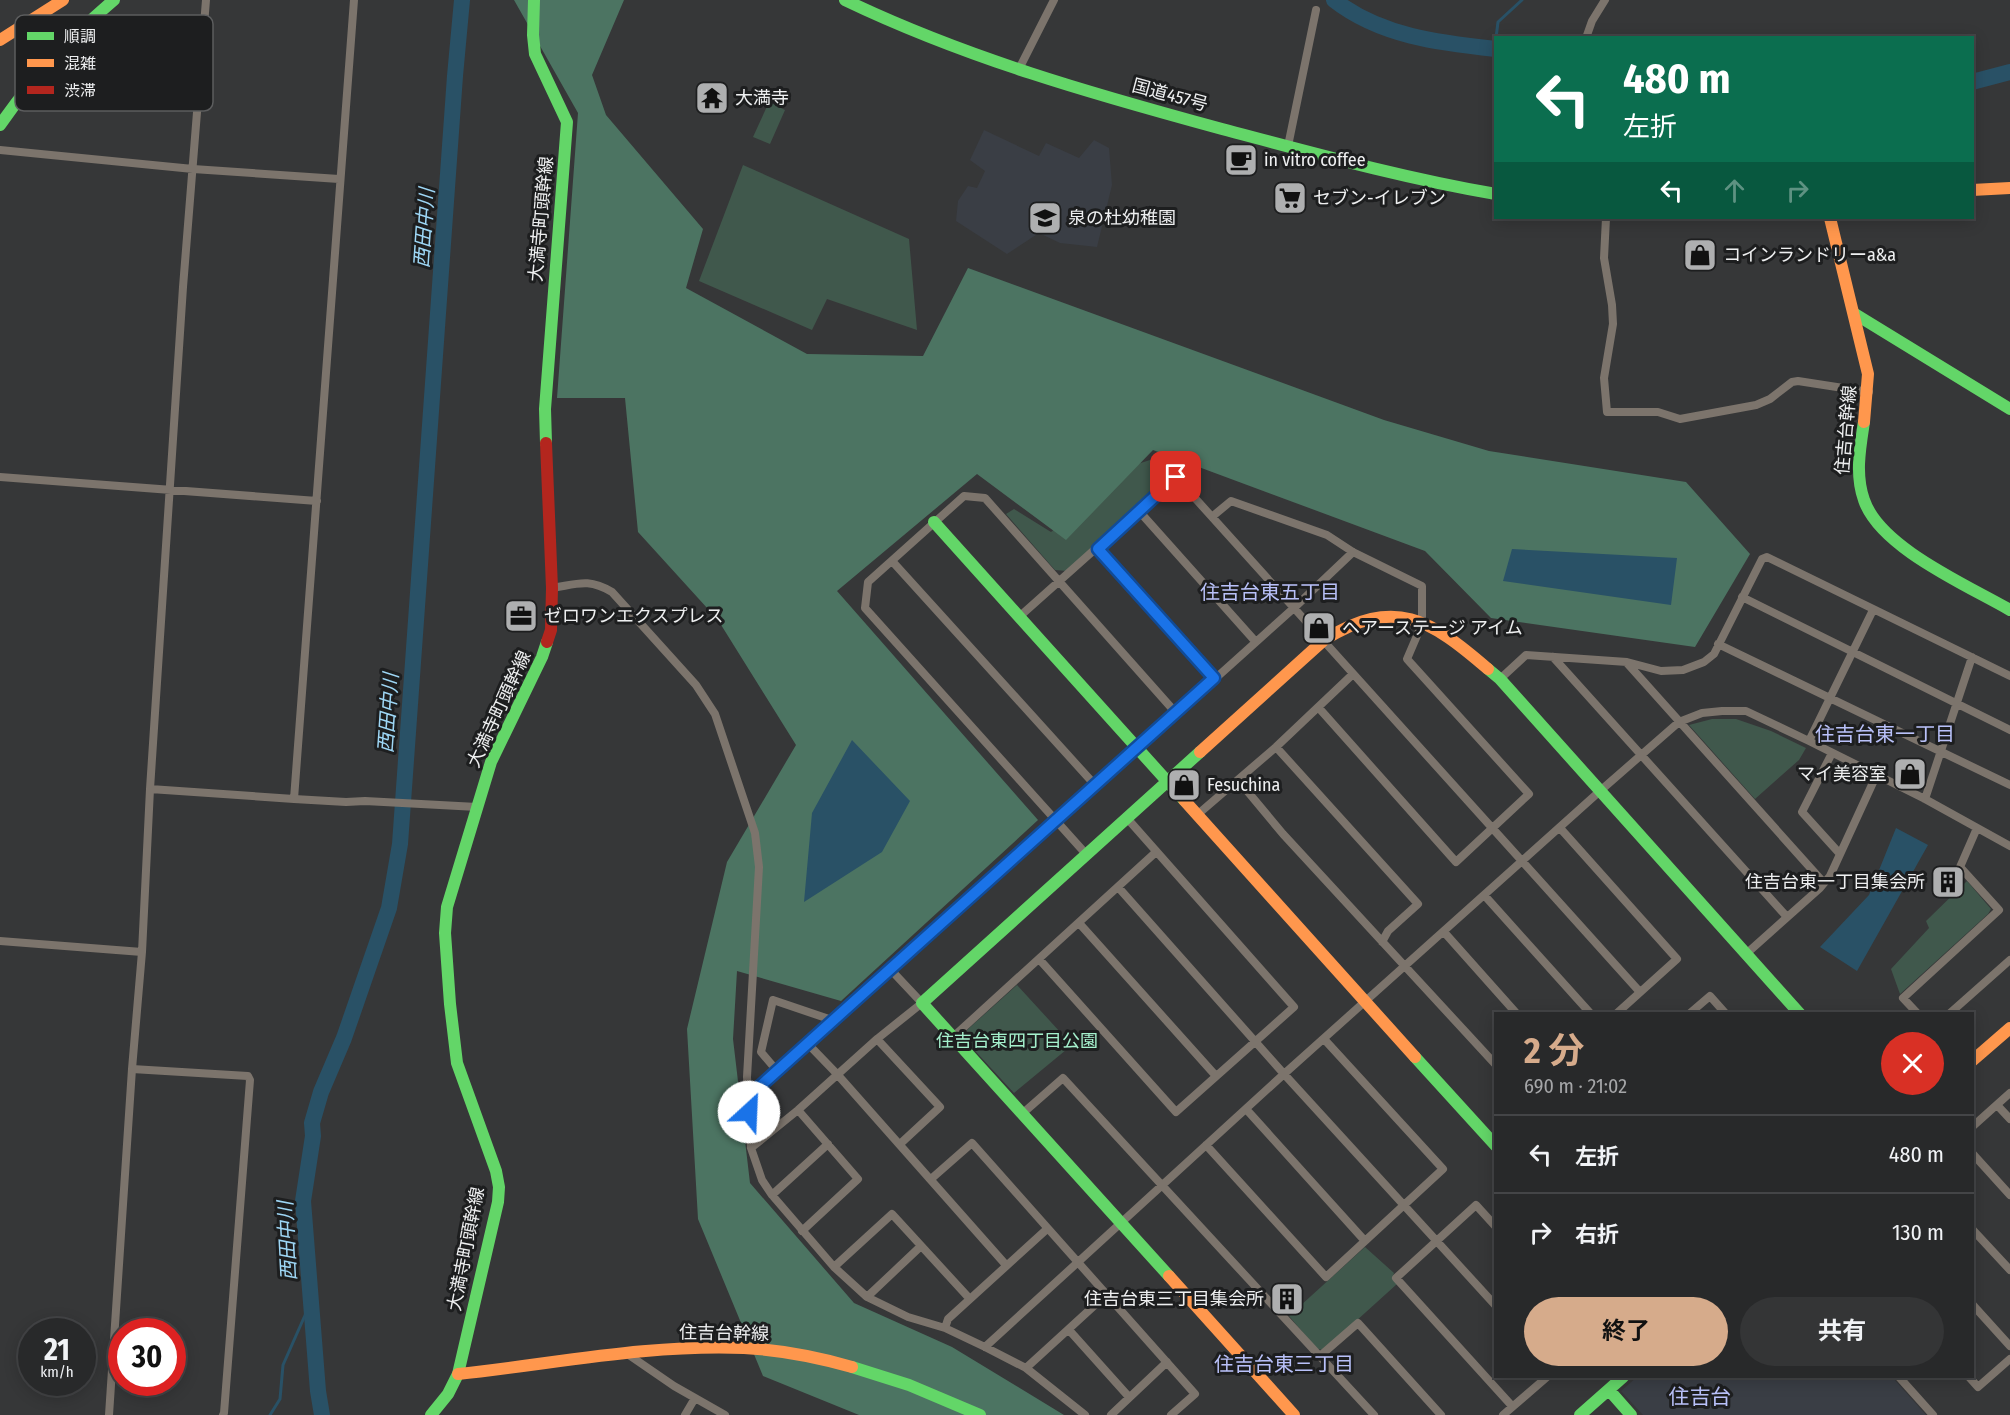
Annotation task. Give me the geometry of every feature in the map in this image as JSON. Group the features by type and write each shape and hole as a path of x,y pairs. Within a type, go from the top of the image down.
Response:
{"main road":[{"path":"39,15 63,0"},
{"path":"97,15 114,0"},
{"name":"大満寺町頭幹線","path":"431,1415 448,1394 458,1374 491,1232 499,1187 496,1171 457,1063 445,933 447,908 497,747 542,657 551,630 552,588 545,409 567,122 536,54 533,35 534,0"},
{"name":"国道457号","path":"845,0 950,46 1018,71 1356,166 1494,194"},
{"path":"0,40 15,30"},
{"path":"0,125 15,105"},
{"path":"1974,190 2010,188"},
{"name":"住吉台幹線","path":"1830,219 1868,374 1869,392 1858,478 1869,514 1881,529 1908,550 2010,610"},
{"path":"1855,314 2010,410"},
{"path":"934,522 1494,1144"},
{"path":"1294,1415 922,1003 1324,640 1360,620 1391,615 1404,617 1444,633 1500,679 1798,1012"},
{"path":"1974,1059 2010,1028"},
{"name":"住吉台幹線","path":"458,1374 625,1353 697,1349 784,1352 838,1363 868,1372 928,1392 980,1415"},
{"path":"1580,1415 1622,1378"},
{"path":"1609,1390 1631,1415"}],"street":[{"path":"205,15 206,0"},
{"path":"294,799 354,0"},
{"path":"1018,71 1054,0"},
{"path":"1587,36 1592,21 1605,0"},
{"path":"1288,146 1316,10"},
{"path":"109,1415 142,952 150,789 183,287 197,111"},
{"path":"0,150 193,169 339,179"},
{"path":"1606,219 1604,258 1612,305 1612,324 1604,378 1607,411 1658,412 1680,419 1756,405 1770,399 1792,382 1798,381 1869,392"},
{"path":"0,477 317,501"},
{"path":"1020,617 1176,477 1639,991"},
{"path":"1086,854 865,608 868,582 964,496 985,498 1176,713"},
{"path":"1213,516 1231,501 1327,535 1353,552 1422,586 1422,624 1407,659 1529,794 1456,862 1318,707"},
{"path":"1139,511 1255,641"},
{"path":"1098,549 1214,678"},
{"path":"748,1097 809,1045 1295,607 1353,552"},
{"path":"1500,679 1526,654 1627,662 1661,671 1683,670 1710,659 1762,559 1767,557 2010,676"},
{"path":"892,561 1095,785"},
{"path":"552,588 589,582 612,592 696,685 715,714 754,833 759,867 747,1053 751,1148 762,1180 772,1195 834,1267 867,1297 908,1317 945,1328 1026,1368 1085,1415"},
{"path":"1742,597 2010,730"},
{"path":"1809,741 1873,610"},
{"path":"1718,644 2010,785"},
{"path":"1553,657 1787,917"},
{"path":"1925,800 1972,657"},
{"path":"1627,662 1824,883"},
{"path":"1197,814 1275,747 1353,674"},
{"path":"986,1347 1284,1074 1679,722 1702,713 1746,711 1925,800 2010,846"},
{"path":"1275,747 1418,904 1388,931 1382,942"},
{"path":"1832,753 1802,812 1840,854"},
{"path":"1746,954 1824,883 1876,776"},
{"path":"1238,780 1283,834 1494,1063"},
{"path":"150,789 294,799 477,807"},
{"path":"1039,959 1176,1113 1294,1006 1126,817"},
{"path":"1560,828 1677,959 1618,1012"},
{"path":"1916,1012 1903,998 1999,910 1960,867 1977,828"},
{"path":"953,1037 1156,852"},
{"path":"1118,887 1284,1074 1494,1304"},
{"path":"1485,896 1589,1012"},
{"path":"1079,923 1216,1076"},
{"path":"1444,932 1515,1012"},
{"path":"0,940 142,952"},
{"path":"1951,1012 2010,960"},
{"path":"751,1148 922,1003 891,970"},
{"path":"1691,1012 1710,996 1724,1012"},
{"path":"778,1072 761,1052 773,1000 835,1021"},
{"path":"878,1039 940,1107 900,1144"},
{"path":"1206,1145 1326,1277 1443,1169 1324,1039"},
{"path":"809,1045 932,1179 1006,1265"},
{"path":"132,1069 248,1076 250,1080 225,1413 222,1415"},
{"path":"1023,1113 1063,1078 1374,1415"},
{"path":"1974,1125 2010,1093"},
{"path":"1997,1105 2010,1119"},
{"path":"1246,1109 1365,1241"},
{"path":"798,1110 858,1179 802,1231"},
{"path":"932,1179 972,1143 1195,1394 1171,1415"},
{"path":"772,1195 828,1144"},
{"path":"1974,1154 2010,1195"},
{"path":"1494,1225 1476,1205 1396,1278 1512,1406"},
{"path":"834,1267 892,1215 969,1298"},
{"path":"945,1328 948,1319 969,1298 1047,1228"},
{"path":"1974,1231 2010,1270"},
{"path":"867,1297 921,1246"},
{"path":"1026,1368 1107,1294"},
{"path":"1974,1306 2010,1346"},
{"path":"1320,1356 1358,1323 1441,1415"},
{"path":"1069,1330 1129,1397"},
{"path":"625,1353 725,1415"},
{"path":"1970,1378 1978,1387 2010,1359"},
{"path":"1111,1415 1167,1362"},
{"path":"1503,1415 1545,1378"},
{"path":"1900,1378 1934,1415"},
{"path":"685,1415 695,1398"}],"shaded area":[{"path":"984,130 1039,156 1046,143 1079,158 1094,140 1109,148 1112,185 1097,247 1060,243 1039,233 1007,254 956,221 958,201 968,186 977,188 985,171 970,160"},
{"path":"1636,1378 1893,1378 1926,1415 1643,1415 1621,1391"}],"green space":[{"path":"514,0 624,0 592,75 606,115 703,229 686,288 807,354 923,356 968,268 1384,420 1489,451 1686,482 1750,554 1695,647 1491,618 1425,551 1153,450 1066,540 977,474 837,591 1038,820 841,1001 737,971 733,1039 750,1183 854,1303 952,1347 1064,1415 859,1415 763,1376 698,1219 687,1029 727,862 796,745 718,620 638,532 625,398 557,398 578,113"},
{"path":"769,102 785,110 770,144 753,137"},
{"path":"743,165 909,239 917,330 827,299 812,330 699,281"},
{"path":"1150,460 1178,472 1067,571 1055,570 1006,514 1014,509 1051,532 1088,504 1119,470"},
{"path":"1712,719 1736,719 1771,731 1806,748 1799,760 1755,799 1689,725"},
{"path":"1967,881 1991,909 1900,994 1891,969 1929,928 1926,921"},
{"name":"住吉台東四丁目公園","path":"1017,985 1072,1045 1014,1093 965,1040 967,1030"},
{"path":"1365,1247 1394,1273 1392,1278 1397,1284 1324,1350 1317,1349 1289,1316"}],"water":[{"path":"1512,549 1677,558 1671,605 1503,581"},
{"path":"852,740 910,801 882,852 804,902 812,813"},
{"path":"1896,828 1928,845 1857,971 1820,947 1869,895"}],"waterway":[{"name":"西田中川","path":"322,1415 318,1391 303,1201 313,1136 312,1123 321,1092 344,1038 389,908 400,844 462,0"},
{"path":"1334,0 1352,12 1390,30 1453,44 1494,49"},
{"path":"1496,36 1498,22 1522,0"},
{"path":"1974,81 2010,72"},
{"path":"270,1415 280,1399 283,1365 310,1304"}],"traffic: fast":[{"path":"97,15 114,0"},
{"path":"534,0 535,54 567,122 545,409 546,443"},
{"path":"845,0 937,40 1078,88 1324,156 1392,173 1494,194"},
{"path":"0,125 15,105"},
{"path":"1855,314 2010,409"},
{"path":"1864,422 1859,461 1860,481 1864,500 1873,518 1906,550 2010,610"},
{"path":"934,522 1184,800"},
{"path":"431,1415 448,1394 458,1374 498,1202 499,1187 496,1171 457,1063 445,933 447,907 491,762 542,657 547,642"},
{"path":"1488,669 1500,679 1798,1012"},
{"path":"1169,1276 922,1003 1200,752"},
{"path":"1415,1057 1494,1144"},
{"path":"852,1367 909,1385 980,1415"},
{"path":"1580,1415 1622,1378"},
{"path":"1609,1390 1631,1415"}],"traffic: slow":[{"path":"39,15 63,0"},
{"path":"0,40 15,30"},
{"path":"1974,190 2010,188"},
{"path":"1830,219 1868,374 1864,422"},
{"path":"1200,752 1324,640 1371,619 1392,617 1411,619 1429,626 1448,637 1488,669"},
{"path":"1184,800 1415,1057"},
{"path":"1974,1059 2010,1028"},
{"path":"1169,1276 1294,1415"},
{"path":"458,1374 636,1352 708,1348 772,1350 852,1367"}],"traffic: jam":[{"path":"546,443 552,588 551,630 547,642"}],"place":[{"name":"大満寺","path":"712,98"},
{"name":"in vitro coffee","path":"1241,160"},
{"name":"セブン-イレブン","path":"1290,198"},
{"name":"泉の杜幼稚園","path":"1045,218"},
{"name":"コインランドリーa&a","path":"1700,255"},
{"name":"ゼロワンエクスプレス","path":"521,616"},
{"name":"ヘアーステージ アイム","path":"1319,628"},
{"name":"マイ美容室","path":"1910,774"},
{"name":"Fesuchina","path":"1184,785"},
{"name":"住吉台東一丁目集会所","path":"1948,882"},
{"name":"住吉台東三丁目集会所","path":"1287,1299"}],"district":[{"name":"住吉台東五丁目","path":"1270,592"},
{"name":"住吉台東一丁目","path":"1885,734"},
{"name":"住吉台東三丁目","path":"1284,1364"},
{"name":"住吉台","path":"1700,1397"}],"route":[{"path":"749,1112 748,1097 822,1033 1214,678 1098,549 1176,477"}]}
